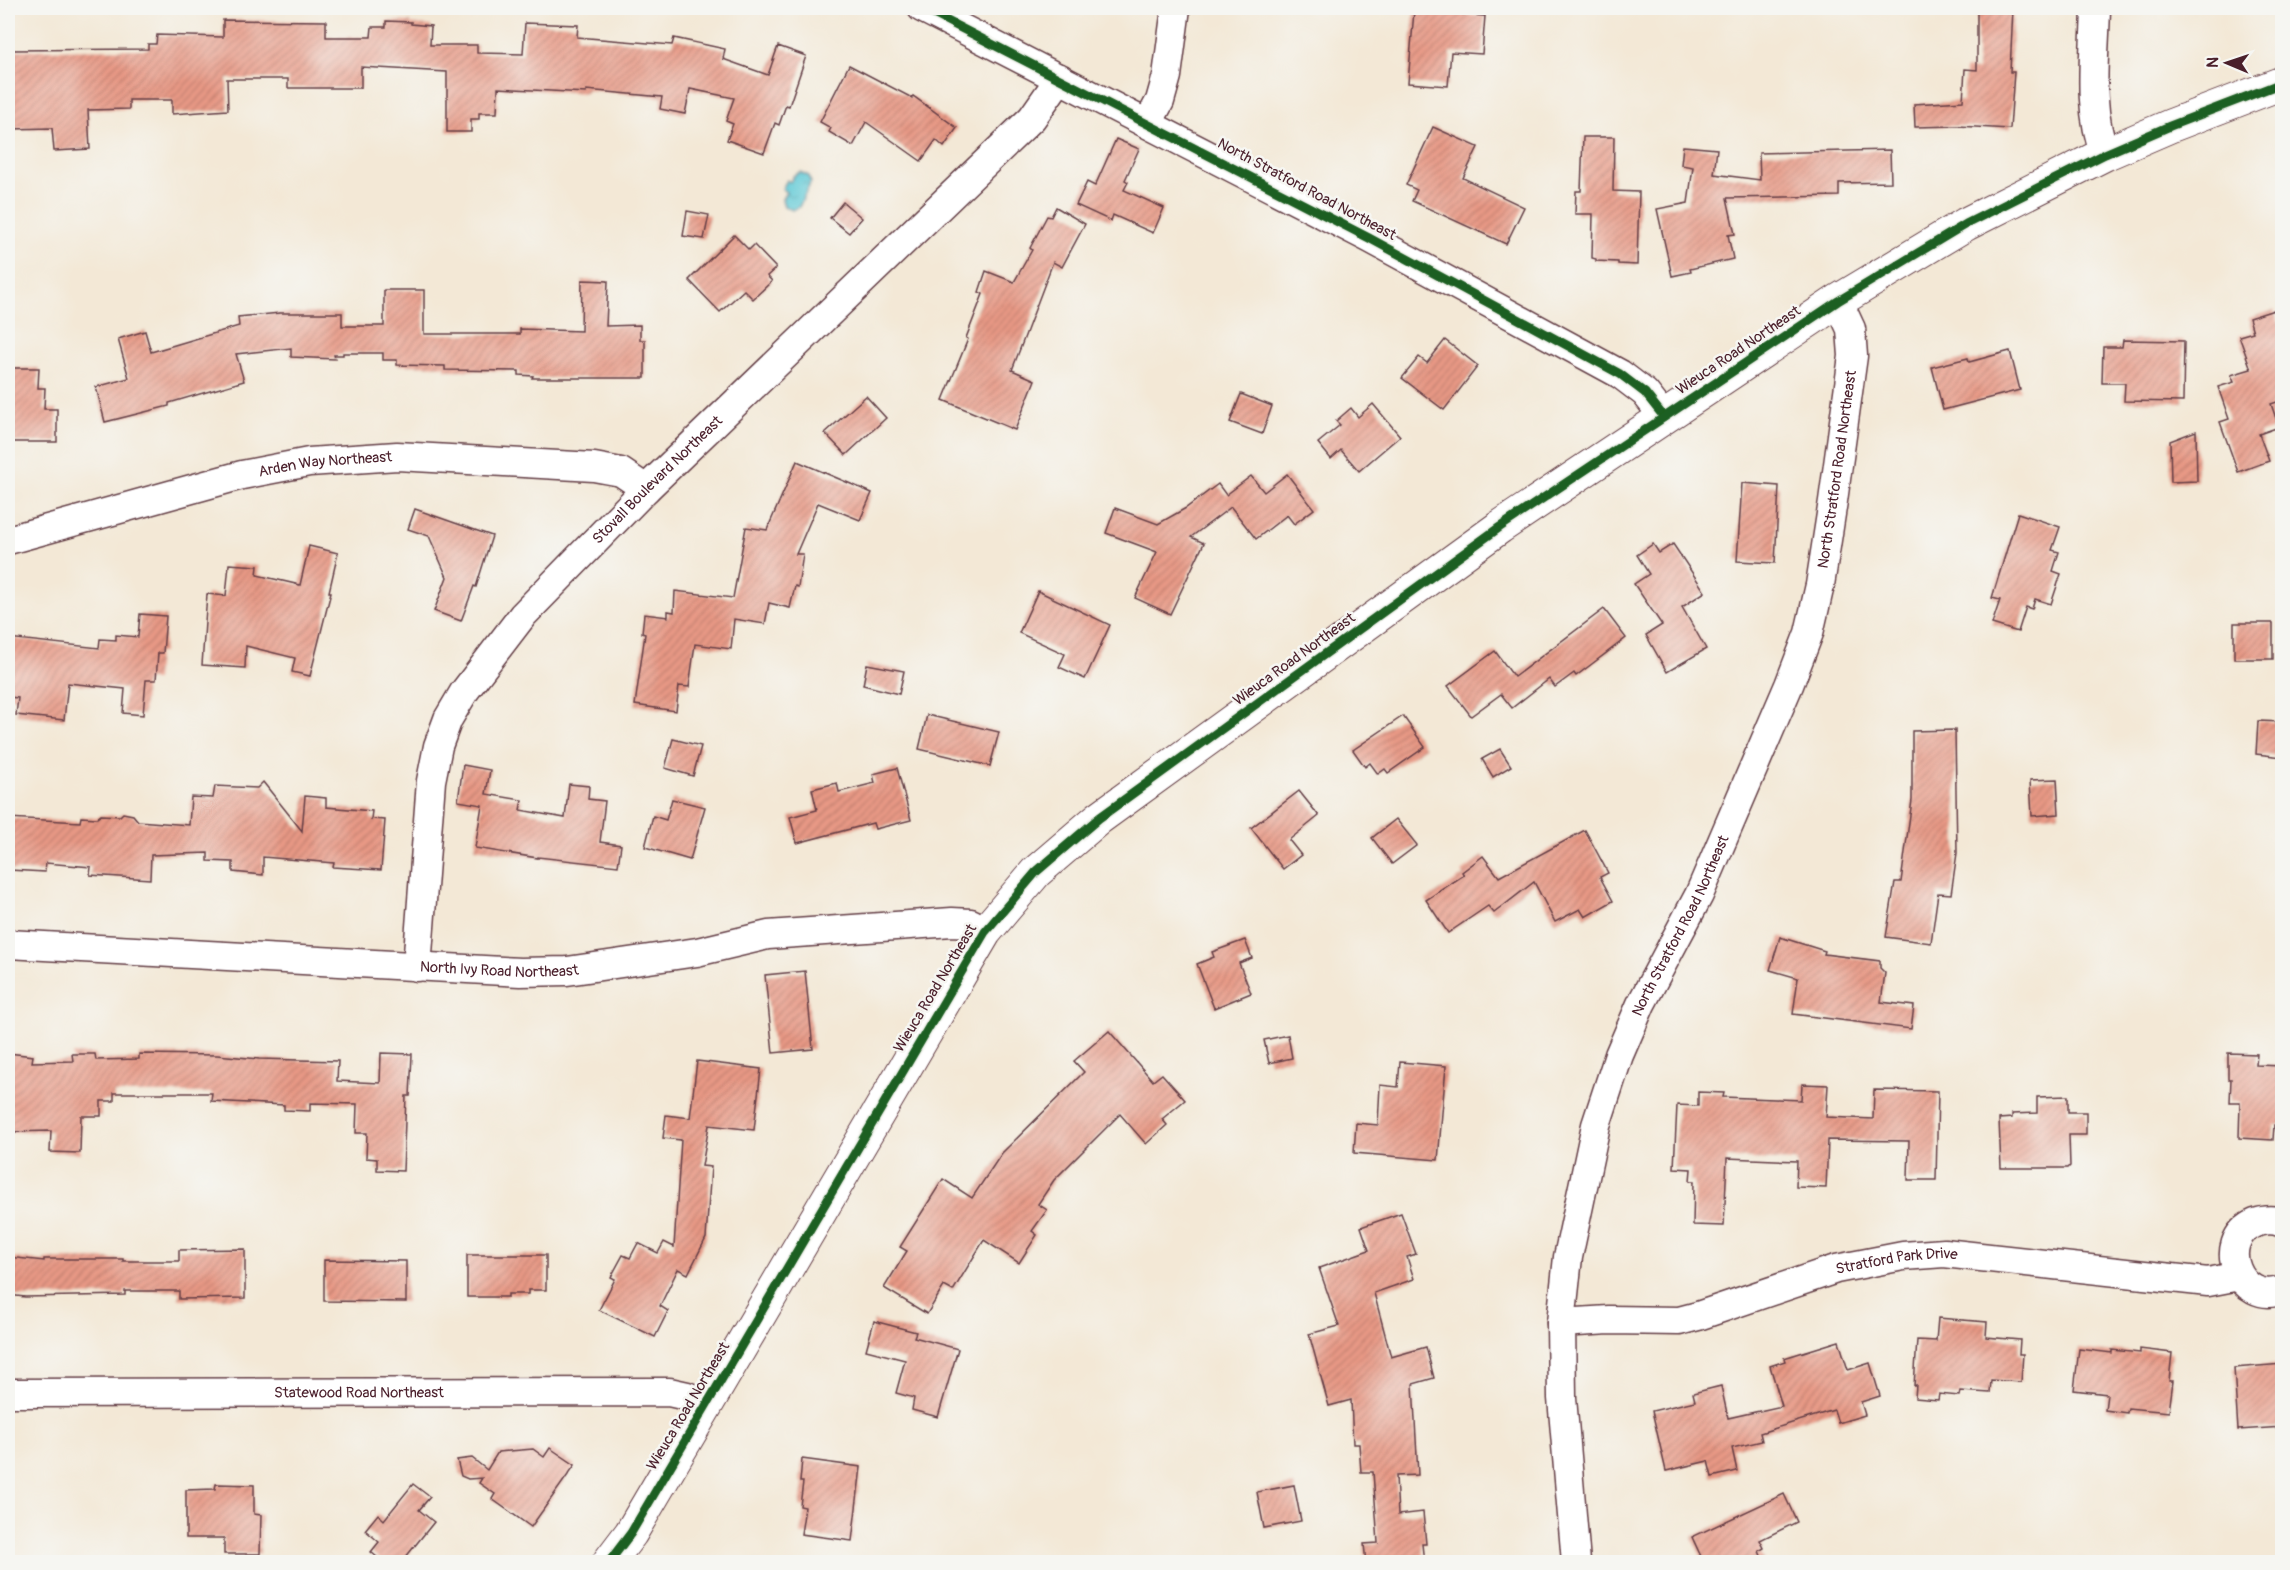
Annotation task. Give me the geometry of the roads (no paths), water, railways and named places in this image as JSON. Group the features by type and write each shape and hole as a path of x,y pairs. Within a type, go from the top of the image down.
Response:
{"street":[{"name":"North Stratford Road Northeast","path":"922,8 1369,238 1620,374 1645,393 1664,417"},
{"path":"1148,123 1160,101 1167,76 1176,8"},
{"path":"2096,8 2094,110 2097,134 2105,154"},
{"name":"Stovall Boulevard Northeast","path":"417,967 430,781 438,746 448,719 464,692 523,615 646,489 1032,118 1060,78"},
{"name":"Wieuca Road Northeast","path":"609,1563 631,1533 985,932 1036,872 1099,819 1500,527 1838,301 1966,224 2105,154 2170,126 2283,83"},
{"name":"North Stratford Road Northeast","path":"1576,1563 1562,1398 1561,1323 1568,1257 1594,1136 1619,1054 1641,1004 1699,895 1809,633 1820,585 1832,512 1853,356 1851,329 1838,301"},
{"name":"Arden Way Northeast","path":"8,540 242,475 309,462 398,456 594,467 621,472 646,489"},
{"name":"North Ivy Road Northeast","path":"8,944 520,972 567,971 697,952 768,935 952,922 971,923 985,932"},
{"path":"2283,1223 2277,1220 2262,1220 2249,1226 2239,1236 2234,1249 2234,1263 2239,1276 2249,1287 2262,1292 2283,1290"},
{"name":"Stratford Park Drive","path":"1561,1323 1609,1320 1679,1321 1836,1269 1902,1256 1944,1253 2208,1282 2239,1276"},
{"name":"Statewood Road Northeast","path":"8,1394 669,1392 687,1396 706,1405"}],"water":[{"path":"800,172 809,176 811,182 799,207 792,210 784,206 782,199 786,192 782,189 787,180 790,182 794,175"}]}
